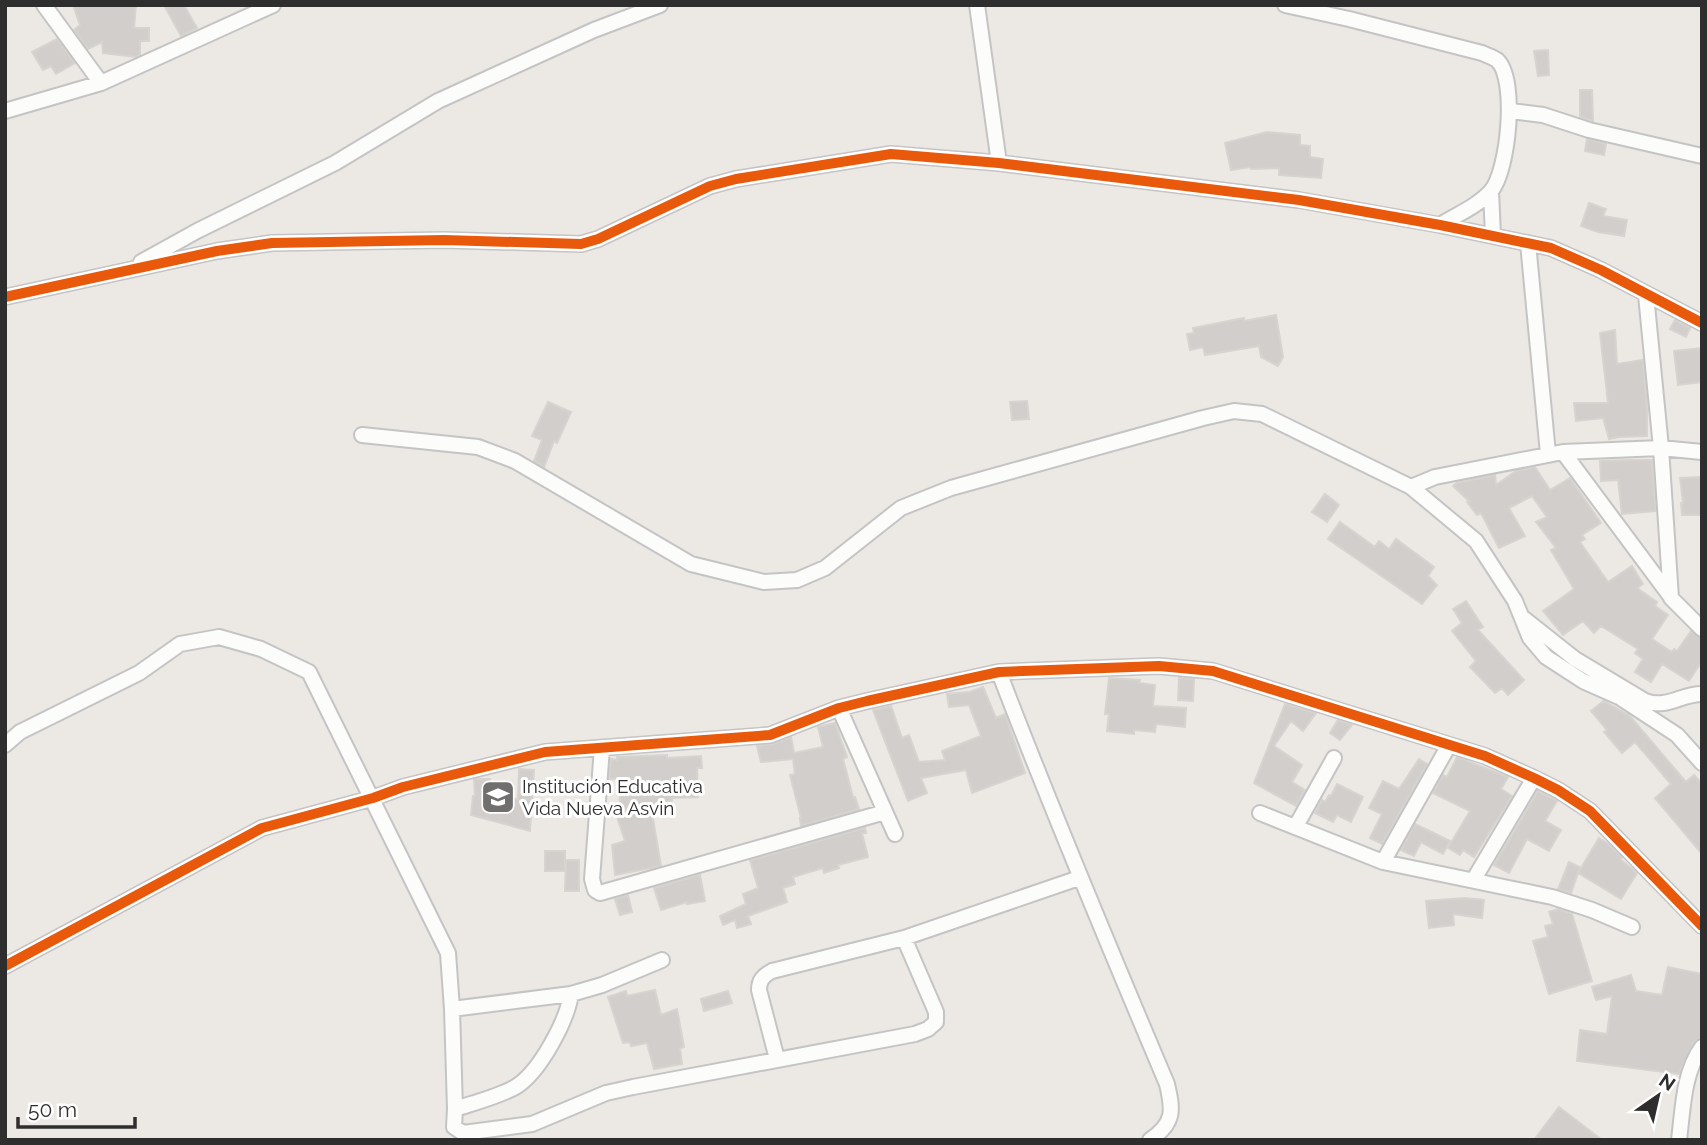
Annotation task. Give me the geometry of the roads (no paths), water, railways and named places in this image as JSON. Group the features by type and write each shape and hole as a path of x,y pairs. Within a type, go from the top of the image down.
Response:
{"street":[{"path":"5,111 101,83 273,5"},
{"path":"127,270 197,231 335,163 438,101 594,30 660,5"},
{"path":"977,5 999,163"},
{"path":"1285,5 1349,19 1497,60 1506,76 1511,111 1500,173 1491,191 1493,236"},
{"path":"50,7 101,83"},
{"path":"1511,111 1543,115 1589,130 1702,156"},
{"path":"5,297 217,251 272,243 444,240 581,244 598,239 710,186 736,179 891,154 999,163 1299,200 1528,243 1550,248 1601,270 1702,323"},
{"path":"1440,225 1491,191"},
{"path":"1528,243 1548,454"},
{"path":"1646,295 1661,448 1671,598"},
{"path":"362,435 478,447 515,461 691,564 764,582 797,580 825,568 901,508 951,488 1203,418 1234,411 1262,414 1411,487 1476,541 1515,601 1530,638 1546,657 1583,681 1619,696 1665,727 1689,747 1702,763"},
{"path":"1411,487 1436,477 1563,452 1661,448 1702,452"},
{"path":"1563,452 1671,598 1702,629"},
{"path":"1522,617 1575,659 1645,701 1656,705 1691,694 1702,694"},
{"path":"5,745 20,732 139,673 180,644 219,637 261,649 309,672 448,953 454,1127 463,1133 532,1124 606,1093 915,1034 928,1029 936,1022 936,1012 904,938"},
{"path":"5,966 262,828 373,798 403,786 545,752 770,735 839,708 966,678 999,673 1159,666 1213,671 1485,756 1534,778 1590,811 1702,926"},
{"path":"999,673 1042,776 1079,878 1167,1084 1173,1108 1169,1122 1150,1140"},
{"path":"839,708 895,834"},
{"path":"1383,862 1449,745"},
{"path":"602,748 592,879 595,890 600,893 885,812"},
{"path":"1296,826 1334,758"},
{"path":"1474,879 1534,778"},
{"path":"1260,813 1383,862 1552,897 1632,927"},
{"path":"777,1059 759,990 759,982 764,975 904,938 1079,878"},
{"path":"452,1009 572,994 602,985 662,960"},
{"path":"455,1109 516,1087 535,1069 569,1008 572,994"},
{"path":"1679,1140 1688,1078 1691,1066 1702,1047"}],"place":[{"name":"Institución Educativa Vida Nueva Asvin","path":"498,797"}]}
